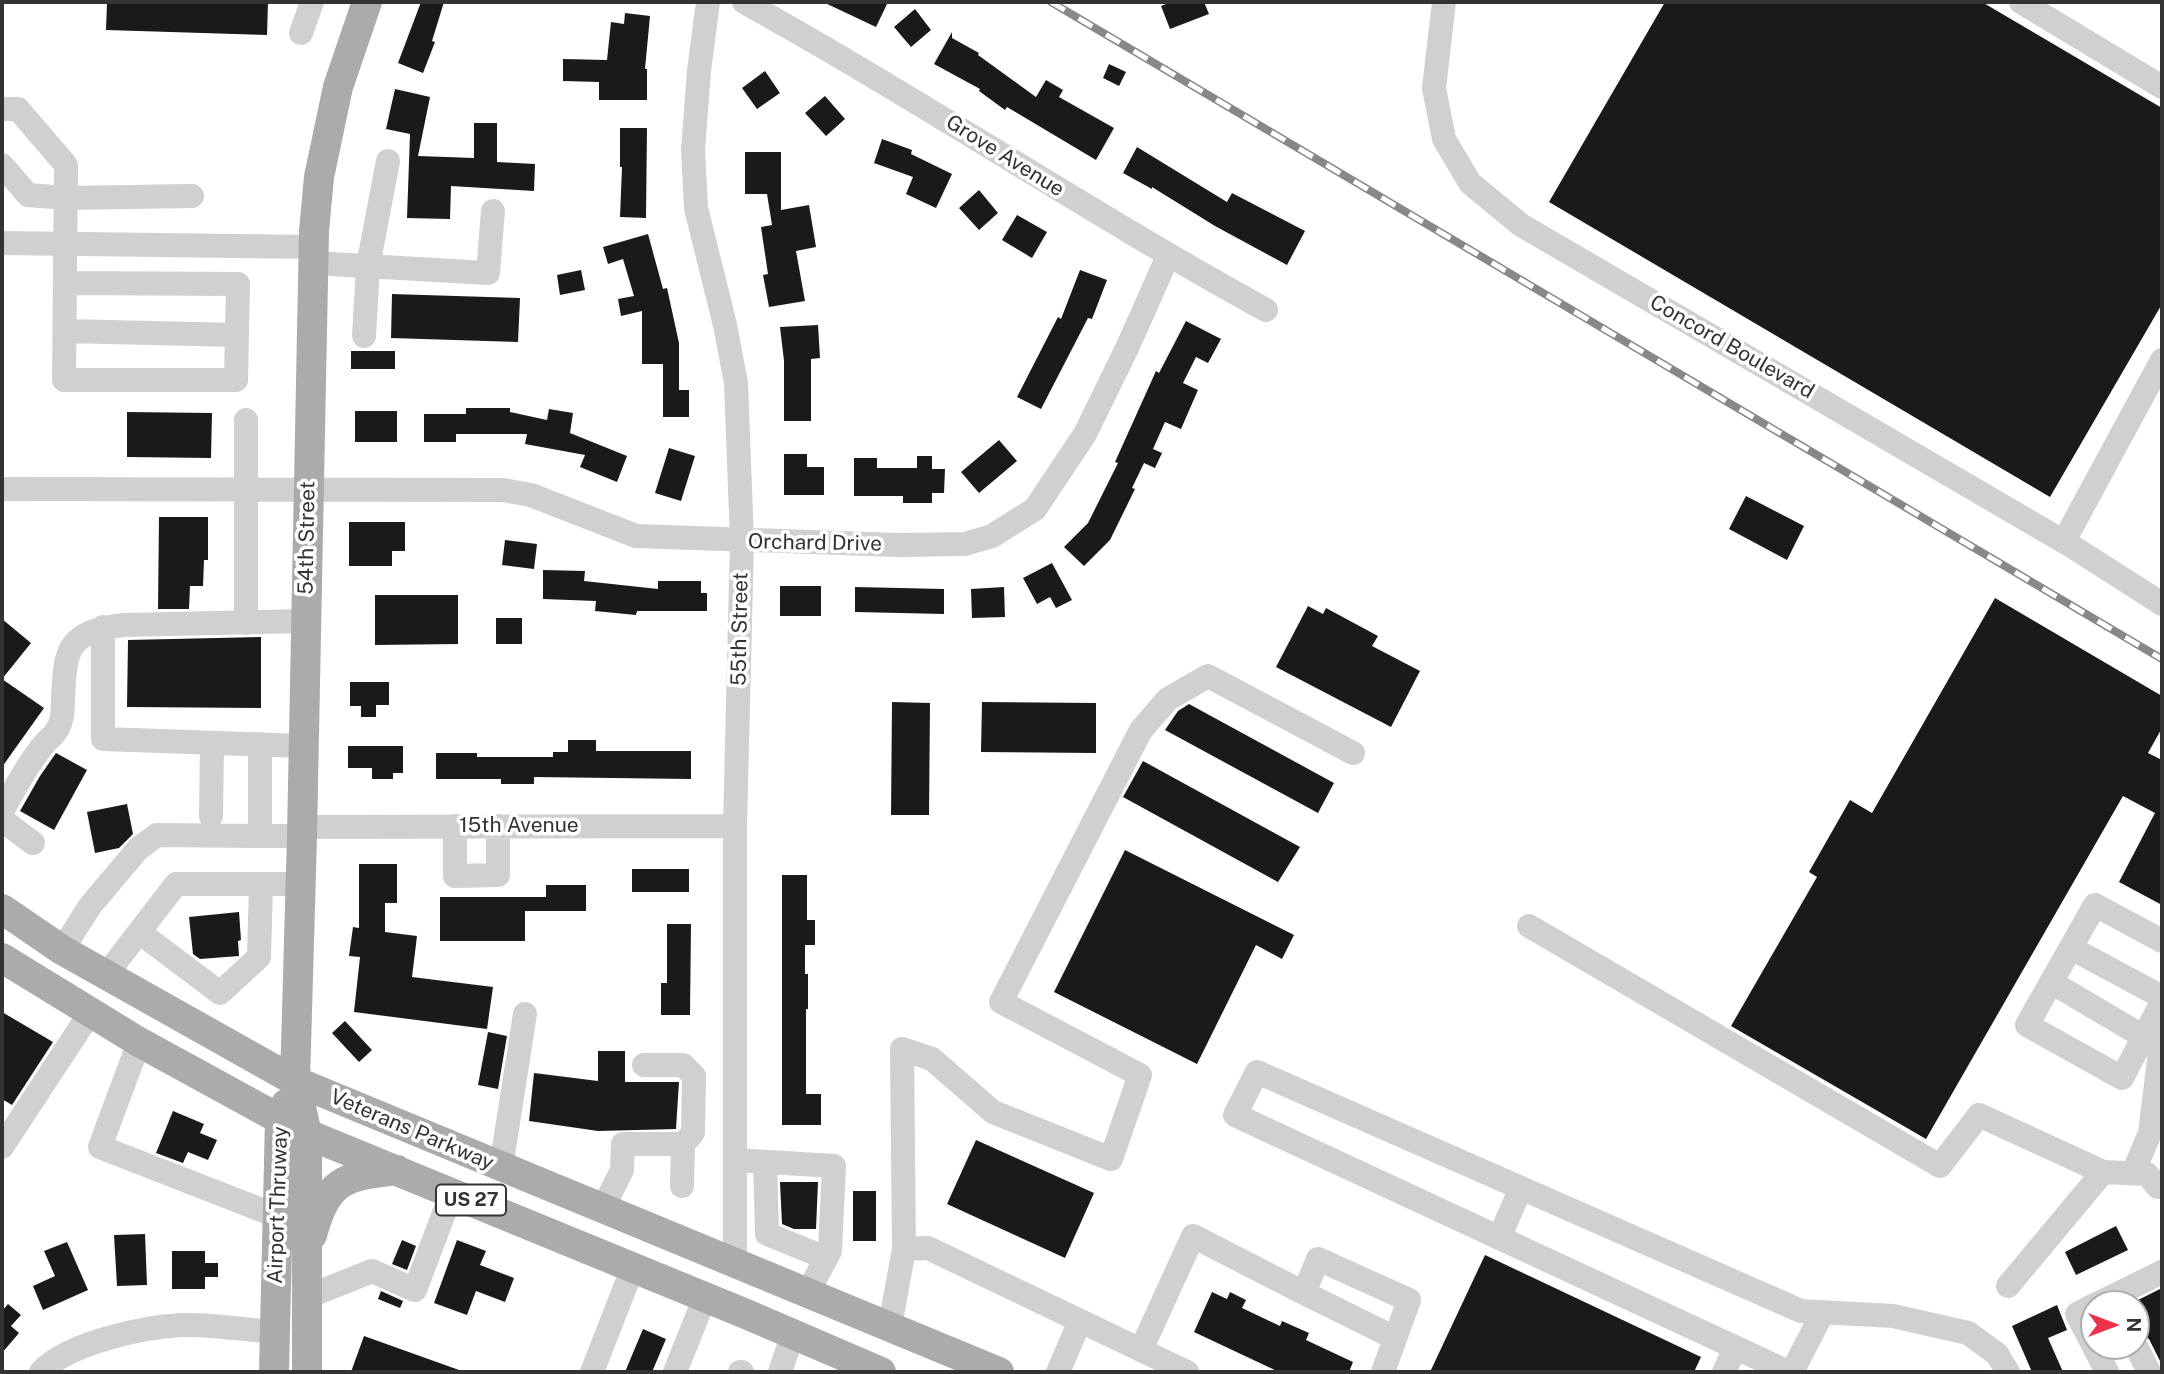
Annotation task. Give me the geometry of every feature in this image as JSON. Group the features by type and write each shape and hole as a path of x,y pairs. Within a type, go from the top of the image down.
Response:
{"main road":[{"name":"54th Street","path":"295,1081 313,255 319,177 338,86 367,2"},
{"name":"Veterans Parkway","path":"2,909 62,950 295,1081 999,1372"},
{"name":"Veterans Parkway","path":"2,958 139,1042 307,1134 877,1370"},
{"name":"Airport Thruway","path":"274,1372 280,1119 295,1081"},
{"name":"Airport Thruway","path":"295,1081 307,1134 307,1372"},
{"path":"307,1252 323,1202 338,1185 358,1176 398,1170"},
{"path":"877,1370 890,1326"}],"street":[{"path":"300,33 312,2"},
{"name":"55th Street","path":"708,2 693,150 696,208 726,325 736,383 742,541 735,826 735,1262"},
{"name":"Grove Avenue","path":"744,2 848,60 1168,256 1266,310"},
{"name":"Concord Boulevard","path":"1444,2 1434,88 1444,139 1470,183 1521,225 2064,541 2162,604"},
{"path":"2021,2 2162,87"},
{"path":"2,109 18,109 66,165 64,380 236,380 238,284 66,283"},
{"path":"364,336 368,266 388,161"},
{"path":"2,165 28,195 66,198 192,196"},
{"path":"2,243 313,255 368,266 488,273 493,211"},
{"name":"Orchard Drive","path":"2,489 503,490 531,495 636,537 965,544 992,536 1035,509 1085,434 1168,256"},
{"path":"65,331 237,335"},
{"path":"2064,541 2162,359"},
{"path":"246,420 246,623"},
{"path":"2,812 44,744 57,730 63,708 64,668 71,646 84,634 103,627 124,625 306,621"},
{"path":"103,627 103,739 304,746"},
{"path":"890,1326 904,1249 902,1049 932,1059 993,1112 1111,1159 1140,1075 1001,1002 1141,730 1168,699 1208,676 1353,754"},
{"path":"211,816 212,743"},
{"path":"260,744 260,836"},
{"path":"2,820 33,843"},
{"name":"15th Avenue","path":"62,950 90,906 138,849 157,835 260,836 302,831 454,827 735,826"},
{"path":"454,827 455,876 498,875 498,827"},
{"path":"106,975 176,884 301,884"},
{"path":"139,932 220,993 259,957 261,884"},
{"path":"2153,1037 2122,1078 2027,1025 2095,905 2162,941"},
{"path":"1529,926 1940,1166 1979,1115 2103,1172 2151,1173 2153,1037 2162,1000 2071,948"},
{"path":"2051,982 2153,1037"},
{"path":"2,1147 90,1013"},
{"path":"501,1167 525,1014"},
{"path":"139,1042 100,1147 277,1216"},
{"path":"644,1065 683,1065 694,1076 693,1133 683,1144 682,1186"},
{"path":"1822,1312 1790,1372 1235,1115 1257,1072 1801,1311 1822,1312 1893,1316 1968,1333 1997,1354 2008,1372"},
{"path":"694,1076 735,1075"},
{"path":"603,1208 622,1170 622,1144 683,1144"},
{"path":"735,1160 834,1166 830,1251 808,1292"},
{"path":"765,1162 767,1234 826,1258"},
{"path":"2008,1286 2103,1172"},
{"path":"1499,1238 1521,1188"},
{"path":"307,1297 372,1271 415,1290 452,1192"},
{"path":"1141,1350 1193,1236 1395,1338"},
{"path":"904,1249 928,1248 1187,1372"},
{"path":"1304,1293 1318,1259 1409,1300 1383,1372"},
{"path":"592,1372 633,1267"},
{"path":"2128,1290 2162,1272"},
{"path":"675,1372 705,1297"},
{"path":"1058,1372 1080,1321"},
{"path":"41,1372 80,1348 133,1331 184,1325 274,1332"},
{"path":"780,1372 793,1334"},
{"path":"1724,1372 1735,1348"}],"building":[{"path":"107,2 268,2 267,35 106,30"},
{"path":"421,2 444,2 432,41 435,42 423,73 398,63"},
{"path":"823,2 888,2 876,27"},
{"path":"1171,2 1204,2 1209,14 1170,29 1161,6"},
{"path":"1665,2 1982,2 2162,108 2162,304 2050,497 1549,202"},
{"path":"915,9 931,30 911,47 894,27"},
{"path":"625,13 650,16 645,69 647,100 599,100 599,82 563,81 563,59 607,60 611,22 624,24"},
{"path":"952,32 952,38 979,53 978,55 1036,97 1046,80 1063,90 1059,97 1114,128 1096,160 1007,107 1005,110 979,91 980,89 934,64"},
{"path":"1109,64 1126,72 1119,86 1103,78"},
{"path":"765,71 780,93 757,109 742,88"},
{"path":"395,89 430,97 418,156 474,158 474,123 497,123 497,162 535,164 534,191 451,186 450,219 407,218 410,134 386,129"},
{"path":"825,96 845,119 826,136 805,113"},
{"path":"620,128 647,128 646,218 620,217"},
{"path":"882,139 912,150 911,154 952,174 936,208 906,194 913,177 874,163"},
{"path":"1137,147 1227,202 1232,193 1305,231 1287,265 1123,173"},
{"path":"745,152 781,152 781,210 809,205 816,247 796,251 805,301 769,307 763,275 768,274 761,227 772,225 767,194 745,194"},
{"path":"979,190 998,213 979,230 959,208"},
{"path":"1017,215 1047,232 1032,258 1002,240"},
{"path":"648,234 663,289 667,288 679,343 679,390 689,390 689,417 663,417 663,364 642,364 642,311 621,316 618,299 634,296 623,259 608,264 603,247"},
{"path":"581,270 585,290 560,295 557,275"},
{"path":"1080,270 1107,280 1092,319 1088,318 1041,409 1017,397 1058,317 1061,319"},
{"path":"392,294 520,298 518,342 391,338"},
{"path":"1186,321 1221,339 1208,363 1196,357 1183,383 1198,390 1181,429 1165,422 1153,449 1162,453 1155,468 1144,463 1132,488 1135,489 1110,540 1084,566 1064,547 1088,523 1118,463 1115,462 1156,371 1159,373"},
{"path":"818,325 820,358 811,359 811,421 784,421 784,361 780,327"},
{"path":"351,351 395,351 395,369 351,369"},
{"path":"466,408 510,408 510,412 547,420 549,409 573,413 570,433 627,456 617,482 580,467 585,455 525,444 527,434 456,434 456,442 424,442 424,414 466,414"},
{"path":"355,411 397,411 397,442 355,442"},
{"path":"127,412 212,413 211,458 127,457"},
{"path":"999,440 1017,461 979,493 961,472"},
{"path":"669,448 695,456 681,501 655,493"},
{"path":"784,454 807,454 807,467 824,467 824,495 784,495"},
{"path":"917,456 932,456 932,469 945,469 944,493 932,493 932,503 903,503 903,496 854,496 854,458 877,458 877,468 917,468"},
{"path":"1746,496 1804,526 1787,560 1729,529"},
{"path":"159,517 208,517 208,560 204,560 203,586 190,586 189,609 158,609"},
{"path":"349,522 405,522 405,551 392,551 392,566 349,566"},
{"path":"505,540 537,544 534,569 502,565"},
{"path":"1052,563 1072,600 1056,608 1050,597 1037,604 1023,578"},
{"path":"543,570 585,571 584,581 658,589 658,581 701,581 701,593 707,593 707,611 637,611 636,615 595,611 596,601 543,599"},
{"path":"780,586 821,586 821,616 780,616"},
{"path":"855,587 944,589 944,614 855,612"},
{"path":"1004,587 1005,617 972,618 971,589"},
{"path":"375,595 458,595 458,644 375,645"},
{"path":"1995,598 2162,696 2162,728 2148,753 2162,760 2162,905 2119,882 2155,813 2123,796 1926,1139 1731,1026 1817,877 1809,872 1850,800 1872,813"},
{"path":"1308,606 1323,614 1326,608 1378,636 1372,646 1420,671 1391,727 1276,667"},
{"path":"496,618 522,618 522,644 496,644"},
{"path":"2,619 31,643 2,679"},
{"path":"261,637 261,708 127,707 128,640"},
{"path":"2,679 44,708 2,767"},
{"path":"350,682 389,682 389,705 376,705 376,717 361,717 361,706 350,706"},
{"path":"892,702 930,703 929,815 891,815"},
{"path":"982,702 1096,703 1096,753 981,752"},
{"path":"1189,704 1334,783 1318,813 1165,730 1178,711"},
{"path":"568,740 596,740 596,751 691,751 691,779 534,777 534,784 501,784 501,779 436,779 436,753 477,753 477,757 553,757 553,752 568,752"},
{"path":"348,746 403,746 403,773 393,773 393,779 372,779 372,768 348,768"},
{"path":"56,753 87,770 54,830 20,811"},
{"path":"1143,761 1300,847 1278,882 1123,797"},
{"path":"127,804 133,834 119,848 95,853 87,812"},
{"path":"1125,850 1294,935 1282,959 1256,945 1197,1064 1054,992"},
{"path":"359,864 397,864 397,903 385,903 385,932 417,936 412,977 493,987 487,1029 354,1012 360,957 349,956 353,927 359,928"},
{"path":"632,869 689,869 689,892 632,892"},
{"path":"782,875 807,875 807,920 815,920 815,945 805,945 805,974 808,974 806,1094 821,1094 821,1125 782,1125"},
{"path":"546,885 586,885 586,911 525,911 525,941 440,941 440,897 546,897"},
{"path":"239,912 239,956 200,959 193,954 189,917"},
{"path":"667,924 691,924 690,1015 661,1015 661,983 667,983"},
{"path":"2,1012 53,1042 12,1105 2,1099"},
{"path":"345,1021 372,1050 359,1062 332,1033"},
{"path":"488,1032 507,1036 498,1089 478,1085"},
{"path":"598,1051 625,1051 625,1082 679,1082 676,1129 598,1131 529,1121 534,1073 598,1081"},
{"path":"173,1111 204,1124 200,1133 217,1140 208,1160 188,1152 183,1163 156,1153"},
{"path":"976,1140 1094,1193 1065,1258 947,1204"},
{"path":"780,1182 818,1182 816,1229 794,1229 782,1224"},
{"path":"853,1191 876,1191 876,1241 853,1241"},
{"path":"2116,1226 2128,1250 2076,1275 2065,1252"},
{"path":"145,1234 147,1285 117,1286 114,1235"},
{"path":"402,1240 416,1246 407,1270 392,1264"},
{"path":"457,1240 486,1251 480,1265 514,1278 505,1302 476,1291 467,1315 434,1303"},
{"path":"67,1242 88,1290 43,1310 33,1286 55,1276 44,1251"},
{"path":"172,1251 205,1251 205,1263 218,1263 218,1277 205,1277 205,1289 172,1289"},
{"path":"1485,1255 1701,1357 1694,1372 1430,1372"},
{"path":"2162,1288 2162,1365 2150,1341 2150,1294"},
{"path":"381,1291 403,1301 400,1308 378,1299"},
{"path":"1212,1292 1227,1299 1230,1292 1246,1300 1242,1308 1280,1326 1282,1321 1309,1333 1306,1340 1353,1362 1349,1372 1279,1372 1194,1332"},
{"path":"8,1304 21,1315 11,1326 19,1333 2,1353 2,1311"},
{"path":"2057,1305 2067,1330 2048,1338 2063,1372 2032,1372 2012,1326"},
{"path":"643,1329 666,1339 652,1372 625,1372"},
{"path":"364,1336 459,1370 459,1372 351,1372"}],"railway":[{"path":"1051,2 2162,659"}]}
